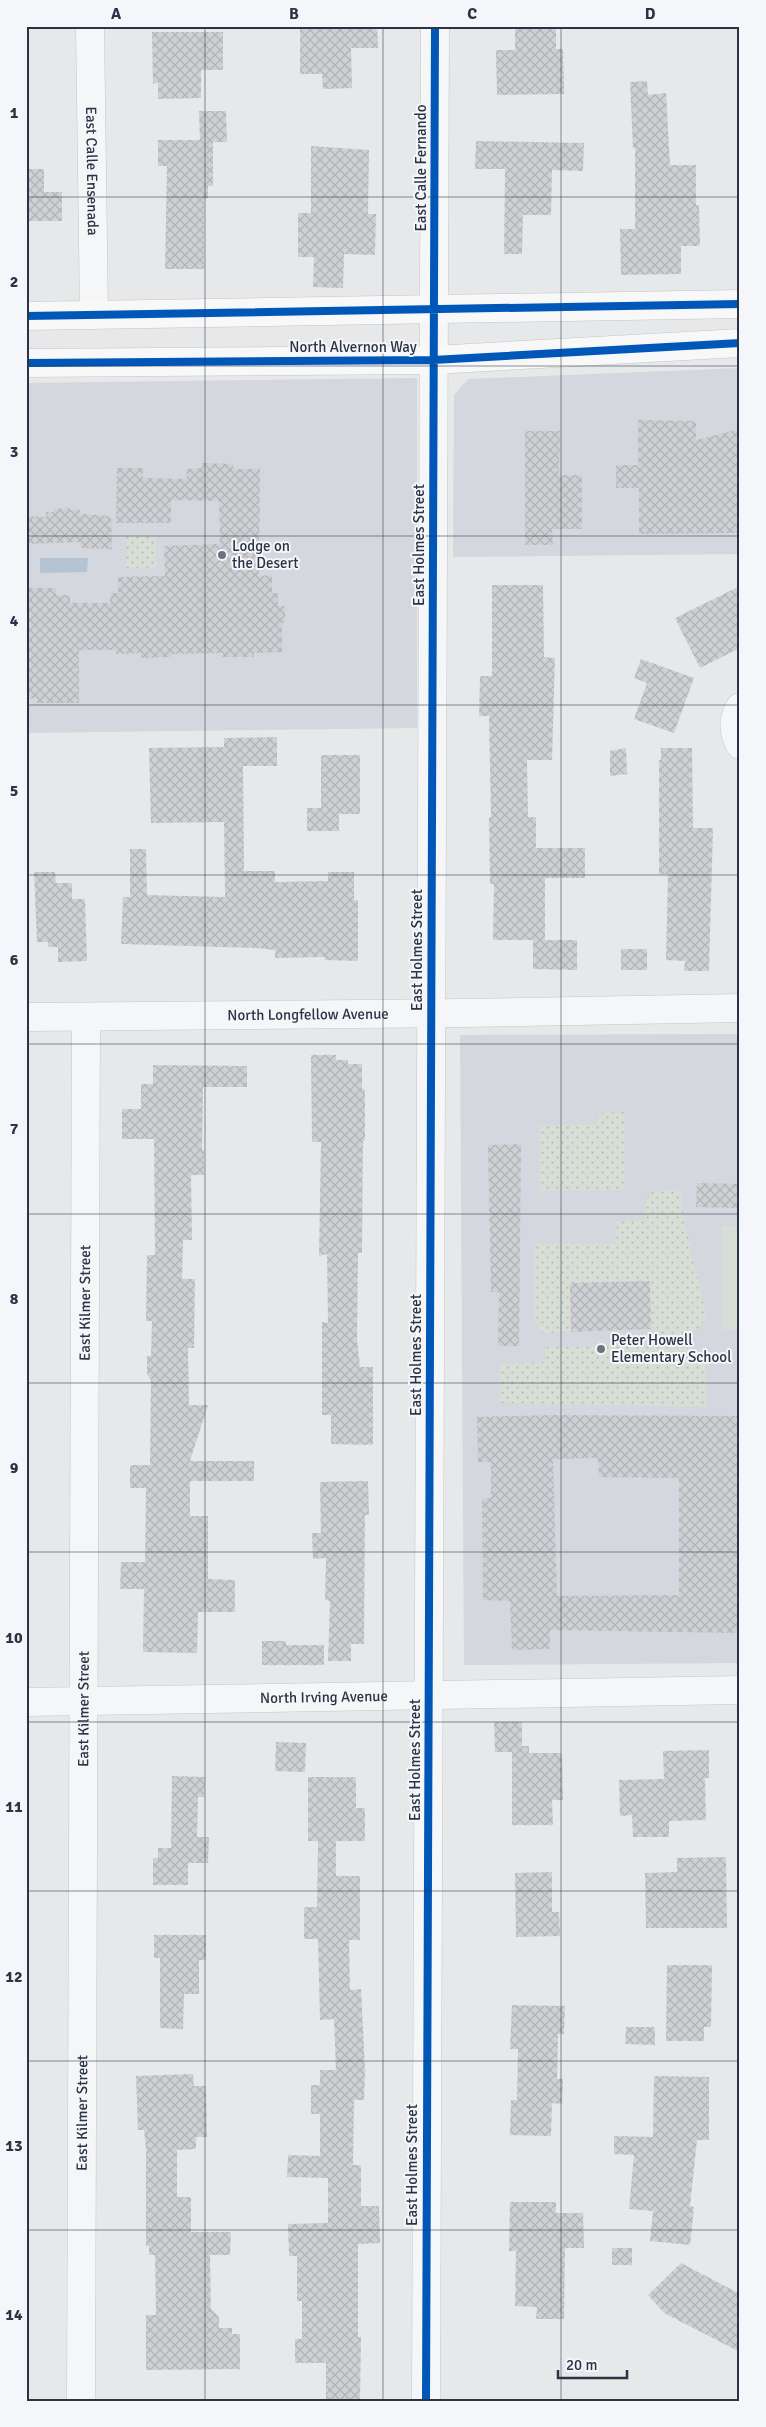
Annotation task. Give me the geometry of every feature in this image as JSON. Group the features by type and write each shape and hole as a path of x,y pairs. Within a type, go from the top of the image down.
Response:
{"main road":[{"path":"26,316 740,304"},
{"name":"North Alvernon Way","path":"26,363 433,360 740,343"}],"street":[{"name":"East Calle Ensenada","path":"90,26 94,315"},
{"name":"East Calle Fernando","path":"435,26 435,310"},
{"name":"East Holmes Street","path":"426,2401 430,1013 433,360 435,310"},
{"path":"740,707 735,715 734,725 735,736 740,744"},
{"name":"North Longfellow Avenue","path":"26,1017 740,1008"},
{"name":"East Kilmer Street","path":"81,2401 86,1017"},
{"name":"North Irving Avenue","path":"26,1702 740,1690"}],"shaded area":[{"path":"740,368 740,554 453,557 454,395 468,379"},
{"name":"Lodge on the Desert","path":"417,378 417,728 26,733 26,383"},
{"path":"126,535 156,535 157,568 126,568"},
{"name":"Peter Howell Elementary School","path":"740,1034 740,1663 464,1665 460,1035"},
{"path":"624,1112 624,1190 540,1191 540,1126 597,1124 599,1113"},
{"path":"682,1190 682,1209 706,1315 697,1330 685,1335 652,1337 649,1281 570,1283 571,1332 543,1333 535,1321 535,1243 616,1244 616,1221 645,1220 645,1203 651,1191"},
{"path":"722,1226 740,1226 740,1329 722,1330"},
{"path":"622,1346 707,1349 707,1407 500,1403 500,1364 545,1362 545,1347"}],"water":[{"path":"40,558 88,558 87,572 40,573"}],"building":[{"path":"300,26 377,26 378,48 351,48 352,88 323,89 322,74 300,74"},
{"path":"515,26 556,26 556,49 563,49 564,94 497,95 496,50 515,50"},
{"path":"152,32 223,32 223,70 201,70 201,98 158,99 158,82 153,84"},
{"path":"647,81 648,95 666,93 670,165 696,165 696,205 699,205 700,246 681,246 681,274 621,275 620,229 635,229 635,148 633,148 630,82"},
{"path":"199,111 226,111 227,142 213,142 213,186 208,186 208,198 204,199 204,269 165,269 167,166 158,166 158,140 200,140"},
{"path":"476,141 584,143 583,171 552,170 551,215 523,215 522,254 504,254 505,169 475,169"},
{"path":"311,146 369,150 368,214 376,214 375,255 344,254 343,288 313,287 314,257 298,257 298,213 311,213"},
{"path":"26,169 44,169 44,192 62,192 62,221 26,221"},
{"path":"638,420 696,421 696,440 740,429 740,533 639,534 639,488 616,488 616,465 638,465"},
{"path":"525,431 560,431 559,475 582,475 582,529 552,529 553,545 525,545"},
{"path":"202,463 233,464 234,469 260,469 259,576 272,575 272,593 278,593 278,606 285,606 285,623 282,623 282,652 254,653 254,657 223,657 223,653 172,654 172,657 141,658 141,653 116,654 116,650 79,650 79,703 37,703 37,698 26,699 26,588 56,588 56,595 70,595 70,603 110,603 110,593 118,593 118,577 165,576 164,546 220,544 219,501 171,500 171,523 116,523 117,468 143,468 143,478 187,479 186,469 202,468"},
{"path":"70,508 70,510 80,510 80,514 111,516 112,549 81,548 81,542 26,544 26,516 46,517 46,512 54,512 54,509"},
{"path":"492,585 543,585 544,657 555,658 552,760 527,760 528,817 536,817 536,848 585,848 585,878 545,878 545,940 577,940 577,970 533,969 533,940 493,940 494,884 490,884 489,716 479,716 480,676 492,676"},
{"path":"740,586 740,648 700,668 675,618"},
{"path":"641,659 694,678 674,733 634,719 647,683 634,678"},
{"path":"277,737 277,766 243,766 244,871 275,871 275,882 328,881 328,872 354,872 354,900 358,900 358,961 325,960 325,957 275,958 275,950 257,948 121,944 123,897 130,897 130,849 146,849 147,895 225,897 224,822 151,823 149,748 224,747 224,738"},
{"path":"626,748 627,774 610,776 610,751"},
{"path":"661,748 692,748 693,828 713,828 709,971 684,971 685,961 666,960 668,874 659,874 659,760 661,760"},
{"path":"321,755 360,755 360,814 339,814 339,831 307,831 307,808 321,808"},
{"path":"34,872 55,872 56,883 72,883 72,899 85,899 87,961 58,962 58,947 48,947 48,942 37,942"},
{"path":"621,949 647,949 647,970 621,970"},
{"path":"311,1055 336,1055 336,1060 348,1060 348,1064 362,1064 362,1089 365,1089 365,1141 363,1141 362,1253 358,1253 357,1340 360,1367 373,1367 373,1445 331,1444 331,1415 322,1415 322,1322 328,1323 327,1254 319,1256 321,1142 312,1142"},
{"path":"153,1065 247,1066 247,1087 203,1087 202,1150 204,1150 204,1175 191,1175 192,1240 183,1240 182,1279 195,1279 194,1348 188,1348 189,1405 208,1405 190,1461 254,1461 254,1481 190,1481 190,1516 208,1516 208,1579 235,1580 235,1612 198,1612 197,1653 143,1652 144,1589 120,1589 121,1562 145,1562 146,1488 130,1488 130,1465 150,1465 151,1380 147,1374 147,1356 151,1356 152,1321 146,1321 147,1255 155,1255 154,1139 122,1139 122,1109 141,1109 141,1084 153,1084"},
{"path":"521,1144 519,1346 498,1346 499,1292 491,1292 488,1145"},
{"path":"697,1183 740,1184 740,1208 696,1207"},
{"path":"650,1281 651,1329 571,1332 570,1283"},
{"path":"552,1415 740,1416 740,1633 550,1630 550,1649 512,1650 510,1601 483,1600 482,1499 491,1498 491,1462 478,1462 477,1417","holes":["598,1458 599,1477 679,1478 679,1595 557,1596 553,1459"]},
{"path":"368,1481 369,1515 365,1515 364,1644 351,1644 351,1661 328,1661 330,1601 325,1600 326,1558 313,1559 312,1533 321,1533 320,1482"},
{"path":"262,1641 286,1641 286,1645 324,1645 324,1665 262,1665"},
{"path":"494,1722 522,1722 522,1746 529,1746 529,1753 562,1753 563,1800 552,1800 553,1825 512,1825 512,1752 495,1752"},
{"path":"276,1742 306,1743 305,1772 275,1771"},
{"path":"709,1750 709,1778 705,1778 706,1820 669,1821 669,1837 633,1837 632,1815 620,1816 619,1780 664,1779 663,1751"},
{"path":"172,1776 205,1777 204,1797 198,1797 197,1837 209,1837 208,1863 188,1863 188,1885 153,1885 153,1858 158,1858 158,1848 171,1848"},
{"path":"308,1777 356,1777 356,1808 365,1808 365,1841 336,1841 336,1876 360,1876 360,1940 349,1940 350,1990 361,1989 365,2070 364,2100 354,2100 353,2165 361,2165 361,2206 379,2206 380,2243 358,2244 358,2337 361,2337 360,2401 326,2401 326,2363 295,2363 295,2339 302,2339 302,2301 297,2301 297,2256 289,2256 288,2224 328,2223 328,2178 287,2177 288,2155 320,2156 320,2114 311,2114 311,2085 320,2085 320,2070 336,2070 334,2019 320,2020 318,1939 304,1939 304,1907 317,1907 318,1841 308,1841"},
{"path":"726,1857 727,1928 646,1928 645,1873 677,1872 677,1858"},
{"path":"552,1872 552,1912 559,1912 560,1936 516,1937 515,1873"},
{"path":"154,1935 206,1935 206,1960 199,1960 199,1994 184,1994 183,2029 160,2028 160,1958 154,1958"},
{"path":"667,1965 712,1965 711,2027 704,2027 704,2041 666,2041"},
{"path":"512,2005 565,2006 564,2034 558,2034 557,2079 563,2079 562,2104 552,2103 551,2136 510,2135 511,2100 517,2100 518,2049 510,2049"},
{"path":"626,2027 655,2027 655,2045 625,2044"},
{"path":"193,2074 194,2086 206,2086 207,2137 196,2137 196,2149 177,2150 177,2197 191,2197 191,2232 231,2232 230,2255 210,2255 211,2309 219,2317 219,2328 232,2328 232,2334 240,2334 240,2369 146,2370 146,2315 156,2315 155,2255 149,2255 149,2246 146,2246 146,2149 144,2130 138,2130 136,2076"},
{"path":"654,2076 709,2077 709,2140 697,2140 690,2206 694,2207 690,2245 650,2241 653,2211 629,2209 634,2155 614,2154 614,2136 653,2137"},
{"path":"510,2202 556,2202 556,2213 583,2213 584,2248 565,2248 564,2319 536,2319 537,2307 515,2306 516,2251 509,2251"},
{"path":"612,2248 632,2248 632,2265 612,2265"},
{"path":"681,2263 740,2294 740,2352 664,2313 648,2295"}],"cycle path":[{"path":"426,2401 435,26"},
{"path":"26,316 740,304"},
{"path":"26,363 433,360 740,343"}],"place":[{"name":"Lodge on the Desert","path":"222,555"},
{"name":"Peter Howell Elementary School","path":"601,1349"}]}
